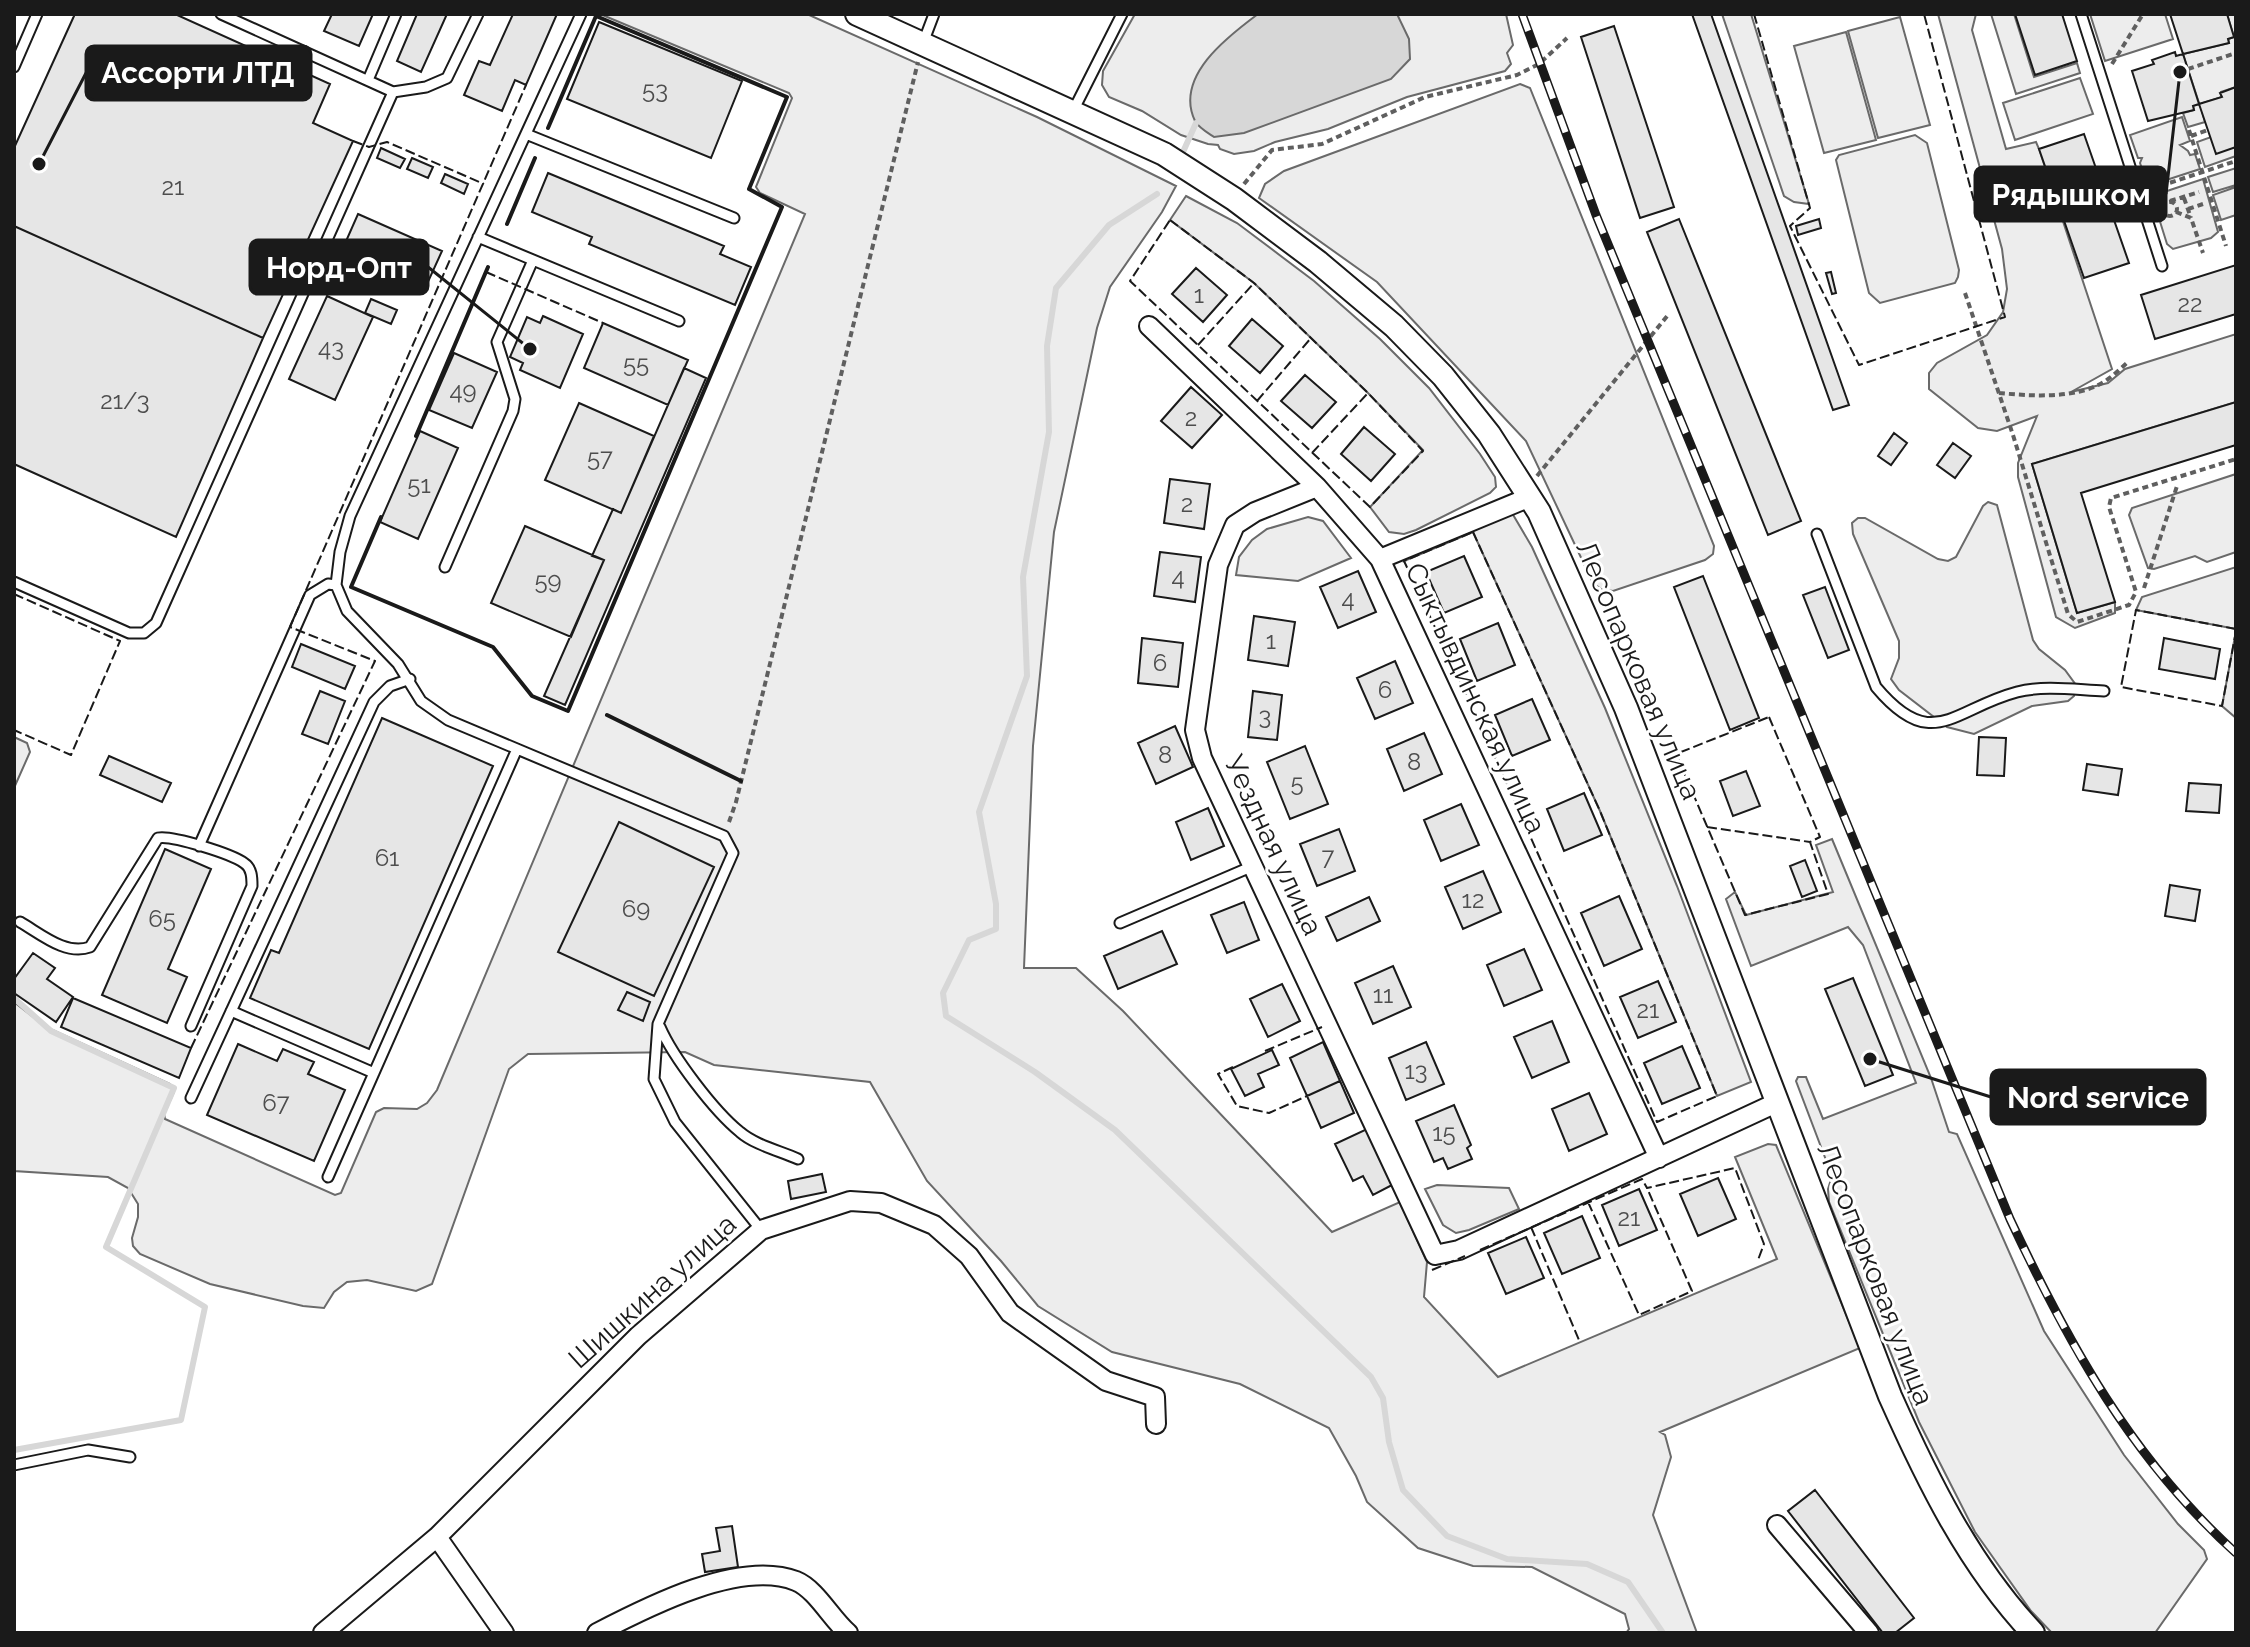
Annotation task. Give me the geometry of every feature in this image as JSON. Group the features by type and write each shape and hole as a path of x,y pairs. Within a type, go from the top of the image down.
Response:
{"street":[{"name":"Лесопарковая улица","path":"857,14 1164,154 1234,199 1318,262 1394,326 1443,376 1531,489 1626,708 1890,1396 1922,1468 1963,1542 2014,1613 2033,1633"},
{"name":"Сыктывдинская улица","path":"1149,326 1317,487 1380,559 1659,1158"},
{"name":"Уездная улица","path":"1317,487 1255,512 1235,525 1218,565 1195,730 1202,758 1435,1255 1459,1250 1659,1158"},
{"path":"1380,559 1531,489"},
{"path":"1659,1158 1776,1103"},
{"name":"Шишкина улица","path":"323,1633 437,1537 638,1336 761,1230 850,1201 881,1203 934,1225 969,1256 1010,1313 1106,1381 1155,1397 1156,1424"},
{"path":"1777,1525 1869,1633"},
{"path":"437,1537 504,1633"},
{"path":"597,1633 645,1608 708,1584 766,1574 798,1582 848,1633"}],"lane":[{"path":"14,67 37,14"},
{"path":"221,14 393,92 426,87 447,78 478,14"},
{"path":"368,80 396,14"},
{"path":"581,14 350,516 340,552 336,585 347,611 410,679 421,701 448,720 724,836 733,853 658,1024 654,1079 675,1122 761,1230"},
{"path":"923,43 934,14"},
{"path":"1073,111 1122,14"},
{"path":"2081,14 2162,266"},
{"path":"14,582 129,633 144,633 156,623 393,92"},
{"path":"526,134 734,218"},
{"path":"478,237 679,321"},
{"path":"445,567 513,411 515,399 497,342 533,260"},
{"path":"1817,534 1876,687 1892,706 1905,715 1919,722 1937,724 2019,692 2104,691"},
{"path":"199,846 310,595 328,584 336,585"},
{"path":"191,1098 374,702 390,686 410,679"},
{"path":"328,1177 517,749"},
{"path":"20,922 69,950 80,951 90,947 158,838 176,837 245,863 252,874 252,886 191,1026"},
{"path":"1120,923 1253,866"},
{"path":"231,1011 374,1073"},
{"path":"658,1024 668,1046 741,1134 798,1159"},
{"path":"14,1465 88,1450 130,1457"}],"path":[{"path":"2102,80 2143,14"},
{"path":"1234,199 1252,170 1272,150 1322,144 1425,97 1517,75 1539,64 1567,38"},
{"path":"724,836 736,802 923,43"},
{"path":"2188,69 2236,53"},
{"path":"2208,130 2190,133 2226,246"},
{"path":"2138,194 2236,161"},
{"path":"2176,212 2170,216 2164,214 2162,207 2168,201 2199,192"},
{"path":"2184,196 2203,253"},
{"path":"2168,201 2175,203 2176,212"},
{"path":"2188,209 2203,204"},
{"path":"2176,212 2191,218"},
{"path":"1965,293 2068,614 2077,622 2129,605 2136,592 2109,507 2111,498 2236,459"},
{"path":"1531,489 1668,315"},
{"path":"1999,393 2032,396 2077,391 2102,383 2128,362"},
{"path":"2144,588 2177,486"}],"shaded area":[{"path":"600,14 807,14 1037,117 1176,186 1162,212 1110,287 1097,328 1054,532 1033,746 1024,968 1076,968 1123,1011 1332,1232 1400,1202 1427,1262 1424,1297 1498,1377 1777,1259 1735,1157 1768,1144 1776,1145 1860,1348 1660,1432 1665,1435 1671,1457 1653,1515 1697,1633 1626,1633 1629,1629 1625,1614 1532,1567 1473,1566 1418,1548 1367,1502 1329,1428 1240,1384 1112,1352 1038,1306 927,1181 870,1082 714,1065 685,1052 528,1054 509,1069 432,1284 416,1291 367,1280 347,1282 334,1292 324,1308 210,1284 140,1254 133,1246 132,1238 138,1204 128,1188 108,1177 14,1171 14,1002 46,1027 170,1084 174,1092 164,1114 165,1119 335,1195 341,1193 376,1112 384,1108 417,1109 427,1103 437,1090 805,214 760,193 756,187 792,98 789,93"},
{"path":"1135,14 1506,14 1513,45 1507,53 1511,64 1505,71 1407,97 1328,129 1234,154 1220,149 1218,145 1181,135 1142,111 1109,97 1102,85 1103,71"},
{"path":"1258,14 1397,14 1409,39 1410,59 1391,79 1244,133 1214,137 1195,121 1190,105 1192,89 1198,74 1219,46"},
{"path":"1722,14 1751,14 1809,204 1794,202 1784,196"},
{"path":"1938,14 1976,14 1972,30 2006,149 2036,142 2039,149 2112,369 2071,392 2108,383 2125,369 2236,334 2236,402 2032,464 2077,613 2115,602 2115,613 2075,628 2056,617 2018,477 2018,463 2037,416 1997,431 1978,428 1929,389 1929,373 1937,363 1987,335 2003,312 2007,289 2002,249"},
{"path":"1991,14 2014,14 2034,77 2077,63 2080,73 2016,94"},
{"path":"2090,14 2165,14 2173,39 2105,61"},
{"path":"2227,14 2236,14 2236,87 2221,92 2222,97 2200,104 2205,122 2188,127 2183,113 2194,110 2193,106 2199,103 2183,54 2229,43 2228,39 2234,37"},
{"path":"1900,17 1930,125 1878,138 1848,31"},
{"path":"1846,32 1876,140 1824,153 1794,46"},
{"path":"2080,78 2093,114 2015,140 2003,103"},
{"path":"1520,84 1530,88 1714,546 1713,554 1705,560 1613,591 1601,589 1593,583 1526,441 1377,282 1259,198 1265,184 1284,171"},
{"path":"2182,117 2190,141 2180,145 2190,155 2195,154 2200,169 2148,186 2140,163 2142,158 2138,158 2130,135"},
{"path":"1915,135 1927,143 1959,270 1958,277 1955,283 1880,303 1869,293 1836,160 1839,155"},
{"path":"2211,137 2236,147 2236,156 2205,167 2197,142"},
{"path":"2236,168 2236,185 2213,192 2208,177"},
{"path":"2203,179 2218,232 2211,238 2173,249 2167,244 2152,196"},
{"path":"2236,187 2236,215 2221,220 2213,195"},
{"path":"1186,196 1237,223 1314,281 1380,339 1429,388 1480,454 1495,477 1496,487 1490,493 1416,530 1404,534 1389,532 1370,507 1423,450 1254,283 1170,220"},
{"path":"2236,474 2236,552 2207,562 2195,556 2154,569 2148,568 2129,515 2132,508"},
{"path":"1988,502 1997,505 2033,640 2039,649 2065,670 2076,685 2074,696 2068,701 2032,706 1974,734 1947,727 1899,690 1891,679 1899,658 1899,641 1853,534 1852,523 1858,518 1865,518 1938,559 1948,561 1956,557"},
{"path":"1512,513 1532,547 1605,708 1751,1082 1717,1096 1600,811 1473,532 1404,561 1405,556"},
{"path":"1308,517 1323,521 1351,558 1298,581 1236,575 1239,557 1252,540 1267,529"},
{"path":"2236,567 2236,629 2136,610 2142,597"},
{"path":"2236,631 2236,718 2222,706"},
{"path":"14,737 27,743 30,752 14,788"},
{"path":"1832,839 1931,1078 1949,1132 1957,1134 2044,1331 2124,1455 2178,1524 2204,1550 2207,1559 2155,1633 2052,1633 2031,1611 1975,1532 1919,1422 1829,1202 1828,1189 1832,1176 1796,1081 1798,1077 1806,1077 1823,1119 1916,1083 1863,945 1848,927 1751,966 1726,899 1735,892 1746,915 1833,892 1816,845"},
{"path":"1437,1185 1509,1188 1519,1209 1456,1233 1443,1225 1425,1189"}],"building":[{"path":"71,14 175,14 330,84 313,123 353,141 263,338 14,226 14,148 74,16"},
{"path":"332,14 373,14 359,46 324,31"},
{"path":"417,14 447,14 421,72 397,61"},
{"path":"513,14 557,14 526,85 515,80 502,111 464,95 479,61 490,65"},
{"path":"1692,14 1711,14 1849,405 1833,410"},
{"path":"2015,14 2062,14 2077,61 2035,75"},
{"path":"2170,14 2227,14 2234,37 2228,39 2229,43 2183,54"},
{"path":"599,22 742,81 711,158 567,99"},
{"path":"1614,26 1674,207 1640,218 1581,37"},
{"path":"2175,52 2176,56 2183,54 2199,104 2193,106 2194,110 2148,121 2132,71 2154,64 2152,60"},
{"path":"2236,87 2236,147 2216,154 2199,104 2222,97 2220,93"},
{"path":"2084,134 2129,263 2084,278 2039,149"},
{"path":"381,148 405,159 400,168 377,158"},
{"path":"412,158 433,167 428,178 407,169"},
{"path":"548,173 724,246 720,254 751,267 735,305 589,244 592,237 532,212"},
{"path":"445,174 468,184 464,194 441,183"},
{"path":"358,214 442,251 427,284 343,248"},
{"path":"1679,219 1801,521 1768,535 1647,232"},
{"path":"1819,219 1821,228 1798,235 1796,226"},
{"path":"14,226 263,338 176,537 14,464"},
{"path":"2236,265 2236,314 2155,339 2141,295"},
{"path":"1196,268 1227,295 1203,322 1172,294"},
{"path":"1831,272 1836,293 1832,294 1826,273"},
{"path":"327,296 373,317 335,400 289,379"},
{"path":"371,299 397,310 391,324 365,313"},
{"path":"543,316 583,334 560,388 520,370 523,363 510,357 527,317 540,323"},
{"path":"1252,319 1283,346 1260,373 1229,346"},
{"path":"603,323 688,360 668,405 584,368"},
{"path":"454,353 497,372 472,428 429,410"},
{"path":"684,368 706,378 565,705 544,696 604,560 592,556 613,509 621,513"},
{"path":"1305,375 1336,402 1312,428 1281,401"},
{"path":"1191,387 1222,415 1192,448 1161,421"},
{"path":"2236,402 2236,445 2081,493 2115,602 2077,613 2032,464"},
{"path":"579,403 654,436 621,513 545,480"},
{"path":"1364,427 1395,454 1371,481 1341,454"},
{"path":"420,431 458,448 418,539 380,522"},
{"path":"1894,433 1907,443 1891,465 1878,456"},
{"path":"1953,443 1971,456 1955,478 1937,465"},
{"path":"1170,479 1210,484 1204,529 1164,523"},
{"path":"525,526 604,560 571,637 491,603"},
{"path":"1160,552 1201,557 1195,602 1154,596"},
{"path":"1464,556 1482,597 1444,613 1426,572"},
{"path":"1358,571 1376,612 1338,628 1320,587"},
{"path":"1703,576 1759,718 1730,730 1674,587"},
{"path":"1825,587 1849,650 1828,658 1803,595"},
{"path":"1254,616 1295,622 1288,666 1248,660"},
{"path":"1498,623 1515,665 1477,681 1460,639"},
{"path":"1142,638 1183,643 1178,687 1138,683"},
{"path":"2164,638 2220,649 2215,679 2159,669"},
{"path":"301,644 355,666 345,689 292,667"},
{"path":"1395,661 1413,703 1375,719 1357,678"},
{"path":"320,691 345,701 328,744 302,734"},
{"path":"1253,691 1282,695 1277,740 1248,737"},
{"path":"1532,699 1550,740 1512,756 1495,715"},
{"path":"382,718 493,766 369,1049 250,998 271,950 279,953"},
{"path":"1175,726 1193,767 1156,784 1138,743"},
{"path":"1424,733 1442,774 1404,791 1387,749"},
{"path":"1979,737 2006,738 2004,776 1977,775"},
{"path":"1305,746 1328,804 1290,819 1267,762"},
{"path":"109,756 171,783 162,802 100,775"},
{"path":"2087,764 2122,769 2118,795 2083,790"},
{"path":"1746,771 1760,806 1733,816 1720,781"},
{"path":"2189,783 2221,785 2219,813 2186,811"},
{"path":"1584,793 1602,835 1564,851 1547,809"},
{"path":"1461,804 1479,845 1441,861 1424,820"},
{"path":"1208,808 1224,846 1191,860 1176,822"},
{"path":"619,822 714,867 654,996 558,952"},
{"path":"1339,829 1355,871 1317,886 1300,844"},
{"path":"165,849 211,869 168,969 187,977 167,1023 102,995"},
{"path":"1805,860 1817,891 1802,897 1790,866"},
{"path":"1483,871 1501,912 1463,929 1445,887"},
{"path":"2170,885 2200,890 2195,921 2165,916"},
{"path":"1619,896 1642,949 1604,966 1581,913"},
{"path":"1369,897 1380,921 1337,941 1326,917"},
{"path":"1244,902 1259,940 1227,953 1211,915"},
{"path":"1162,931 1177,964 1118,989 1104,956"},
{"path":"1524,949 1542,990 1504,1006 1487,965"},
{"path":"33,953 55,968 47,979 73,997 56,1022 14,993 14,979"},
{"path":"1393,966 1411,1007 1373,1024 1355,983"},
{"path":"1853,978 1893,1075 1865,1086 1825,989"},
{"path":"1658,981 1676,1022 1638,1038 1620,997"},
{"path":"1282,984 1300,1021 1268,1037 1250,999"},
{"path":"627,992 650,1002 643,1021 618,1010"},
{"path":"73,998 191,1048 179,1078 61,1027"},
{"path":"1552,1021 1569,1062 1532,1078 1514,1037"},
{"path":"1323,1042 1340,1081 1307,1096 1290,1058"},
{"path":"1426,1042 1444,1084 1406,1100 1389,1058"},
{"path":"238,1044 277,1061 283,1049 314,1062 308,1074 345,1090 314,1161 207,1115"},
{"path":"1682,1046 1700,1088 1662,1104 1644,1063"},
{"path":"1272,1050 1279,1065 1258,1074 1264,1087 1245,1096 1231,1069"},
{"path":"1340,1081 1354,1113 1321,1128 1307,1096"},
{"path":"1589,1093 1607,1134 1569,1151 1552,1109"},
{"path":"1454,1105 1471,1145 1467,1148 1472,1159 1448,1169 1443,1158 1434,1162 1416,1121"},
{"path":"1367,1129 1394,1184 1373,1195 1363,1176 1353,1181 1335,1144"},
{"path":"822,1174 826,1192 791,1199 788,1181"},
{"path":"1718,1178 1736,1219 1698,1236 1680,1194"},
{"path":"1639,1189 1657,1230 1619,1246 1602,1205"},
{"path":"1582,1216 1600,1258 1562,1274 1544,1233"},
{"path":"1526,1237 1544,1278 1506,1294 1488,1253"},
{"path":"1815,1490 1914,1618 1895,1633 1883,1633 1788,1511"},
{"path":"732,1526 738,1567 705,1572 702,1554 720,1551 716,1528"}],"waterway":[{"path":"1183,152 1196,123"},
{"path":"1157,194 1109,225 1056,288 1047,346 1049,432 1023,577 1027,676 979,812 996,904 996,929 969,940 943,993 946,1016 1035,1072 1115,1130 1371,1377 1383,1398 1389,1442 1403,1490 1447,1536 1507,1559 1587,1564 1628,1582 1663,1633"},
{"path":"14,998 51,1031 174,1088 106,1247 205,1307 181,1420 14,1450"}],"railway":[{"path":"1522,14 1596,215 2010,1219 2056,1311 2106,1398 2165,1479 2236,1553"}],"fence":[{"path":"1754,14 1810,208 1790,226 1859,365 2005,317 1924,14"},
{"path":"191,1048 375,661 290,627 526,85"},
{"path":"353,141 369,147 387,142 484,184"},
{"path":"1170,220 1254,283 1423,451 1370,507 1130,281 1170,220"},
{"path":"486,272 603,323"},
{"path":"1198,345 1254,283"},
{"path":"1257,401 1311,338"},
{"path":"1312,453 1368,393"},
{"path":"1473,532 1600,811 1717,1096 1657,1122 1483,730 1404,561 1473,532"},
{"path":"14,594 120,641 71,755 14,730"},
{"path":"2236,629 2136,610 2121,687 2222,706 2236,631"},
{"path":"1769,717 1820,837 1810,842 1828,894 1745,915 1676,754 1769,717"},
{"path":"1707,827 1810,842"},
{"path":"1265,1051 1322,1027"},
{"path":"1233,1067 1218,1074 1237,1106 1269,1113 1307,1096"},
{"path":"1480,1250 1642,1179 1647,1188 1735,1168 1764,1244 1758,1260"},
{"path":"1588,1202 1639,1315 1692,1291 1647,1188"},
{"path":"1531,1227 1579,1340"},
{"path":"1432,1270 1465,1256"}],"wall":[{"path":"381,517 351,587 493,647 532,696 568,711 782,207 749,189 787,97 596,16 548,128"},
{"path":"507,224 535,158"},
{"path":"416,436 488,267"},
{"path":"607,715 741,781"}],"place":[{"name":"Рядышком","path":"2180,72"},
{"name":"Ассорти ЛТД","path":"39,164"},
{"name":"Норд-Опт","path":"530,349"},
{"name":"Nord service","path":"1870,1059"}]}
